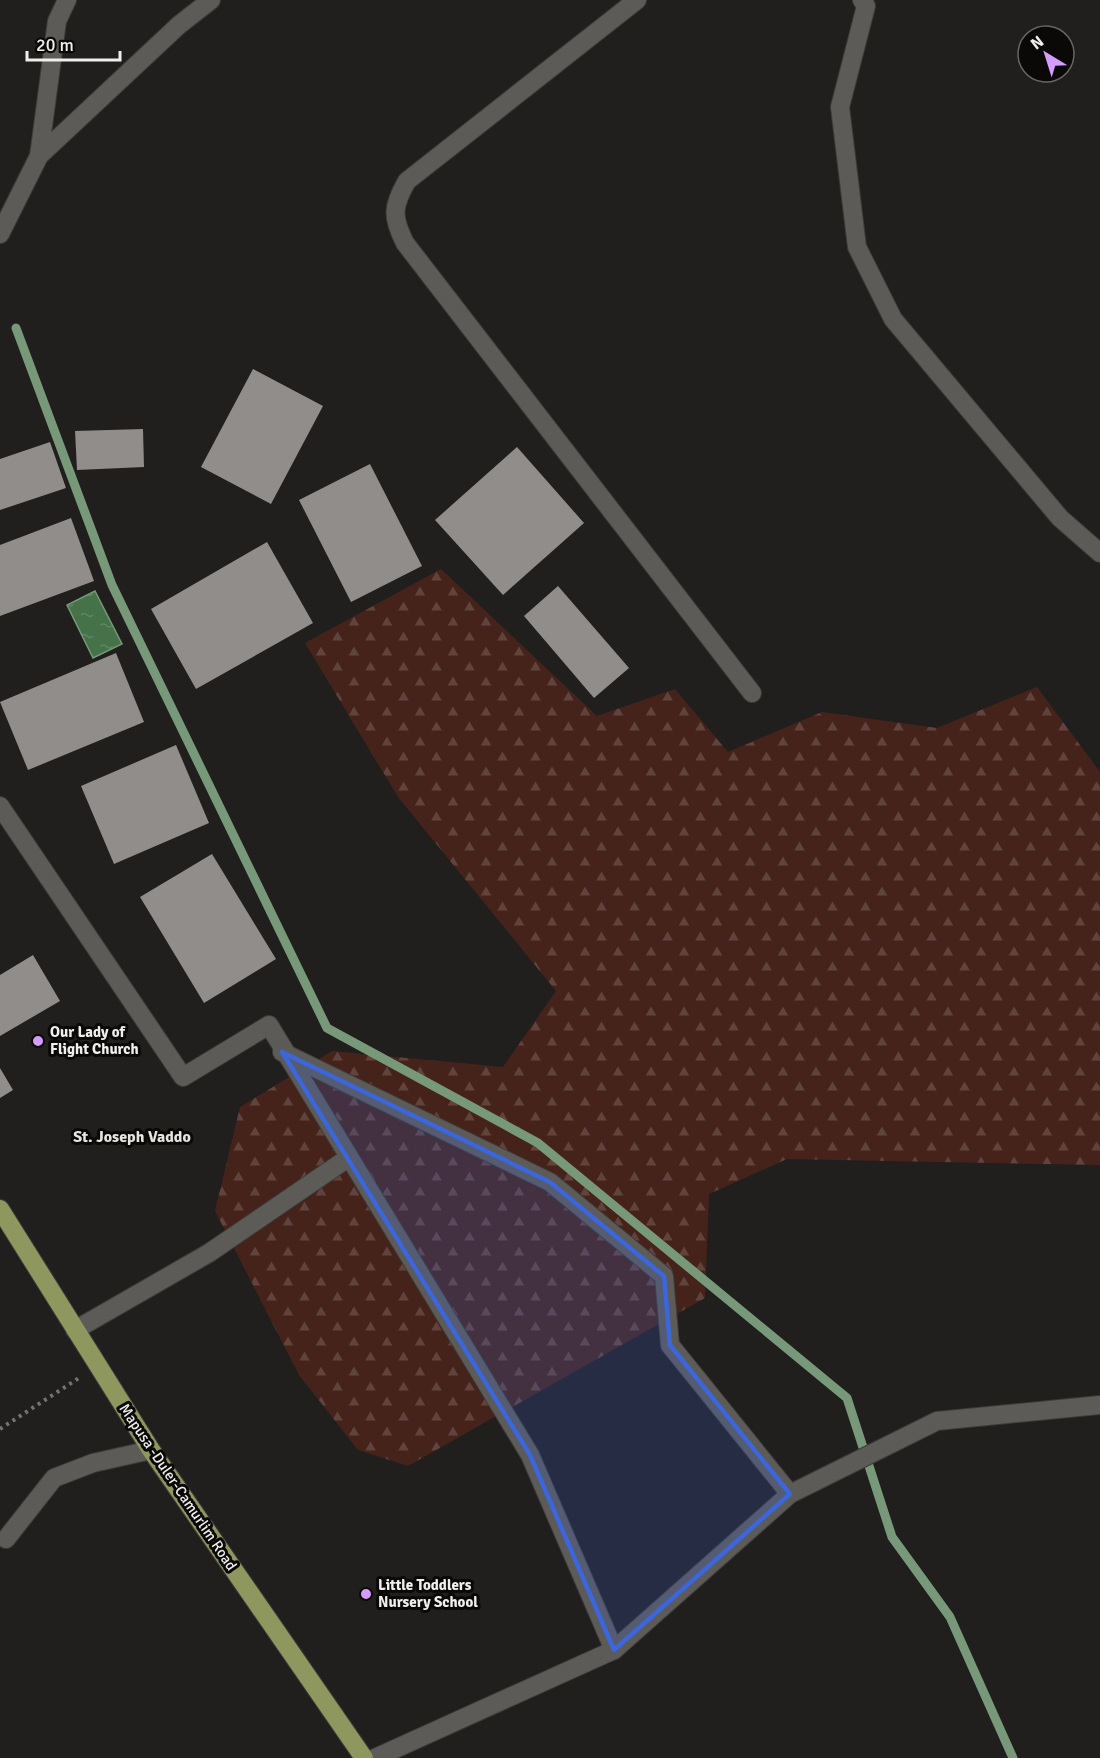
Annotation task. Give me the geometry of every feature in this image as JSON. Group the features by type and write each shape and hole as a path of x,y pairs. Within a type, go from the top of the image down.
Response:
{"main road":[{"name":"Mapusa -Duler-Camurlim Road","path":"0,1209 151,1450 364,1758"}],"street":[{"path":"0,234 39,156 57,21 67,0"},
{"path":"39,156 179,25 212,0"},
{"path":"637,0 407,182 396,201 395,224 405,243 752,693"},
{"path":"862,0 866,6 840,107 857,247 893,319 1059,518 1100,553"},
{"path":"0,806 183,1077 268,1025 282,1052 530,1455 614,1650"},
{"path":"282,1052 550,1182 664,1276 670,1345 790,1494"},
{"path":"75,1330 209,1253 348,1158"},
{"path":"375,1758 614,1650 790,1494 937,1421 1100,1405"},
{"path":"6,1539 54,1478 93,1463 151,1450"}],"path":[{"path":"0,1429 97,1366"}],"highlighted area":[{"path":"282,1052 550,1182 664,1276 670,1345 790,1494 614,1650 530,1455"}],"green space":[{"path":"441,569 597,716 675,689 728,752 822,712 937,728 1037,687 1100,772 1100,1165 787,1159 709,1194 705,1298 408,1466 358,1450 299,1375 215,1211 240,1107 332,1051 503,1067 556,991 398,797 305,643"}],"water":[{"path":"95,591 122,644 93,658 67,605"}],"building":[{"path":"253,369 323,406 271,504 201,467"},
{"path":"143,429 144,467 77,470 75,431"},
{"path":"50,442 66,488 0,510 0,459"},
{"path":"517,447 584,523 503,595 435,520"},
{"path":"370,464 422,566 351,602 299,500"},
{"path":"71,518 94,581 0,616 0,545"},
{"path":"267,542 313,623 196,689 151,609"},
{"path":"558,586 629,668 594,698 524,616"},
{"path":"116,653 144,722 28,770 0,702"},
{"path":"176,745 209,823 114,864 81,786"},
{"path":"212,854 276,959 204,1003 140,897"},
{"path":"33,955 60,1001 0,1036 0,975"},
{"path":"0,1068 13,1090 0,1098"}],"waterway":[{"path":"16,328 112,585 327,1028 538,1143 847,1398 892,1537 950,1617 1013,1758"}],"place":[{"name":"Our Lady of Flight Church","path":"38,1041"},
{"name":"Little Toddlers Nursery School","path":"366,1594"}],"district":[{"name":"St. Joseph Vaddo","path":"132,1136"}]}
